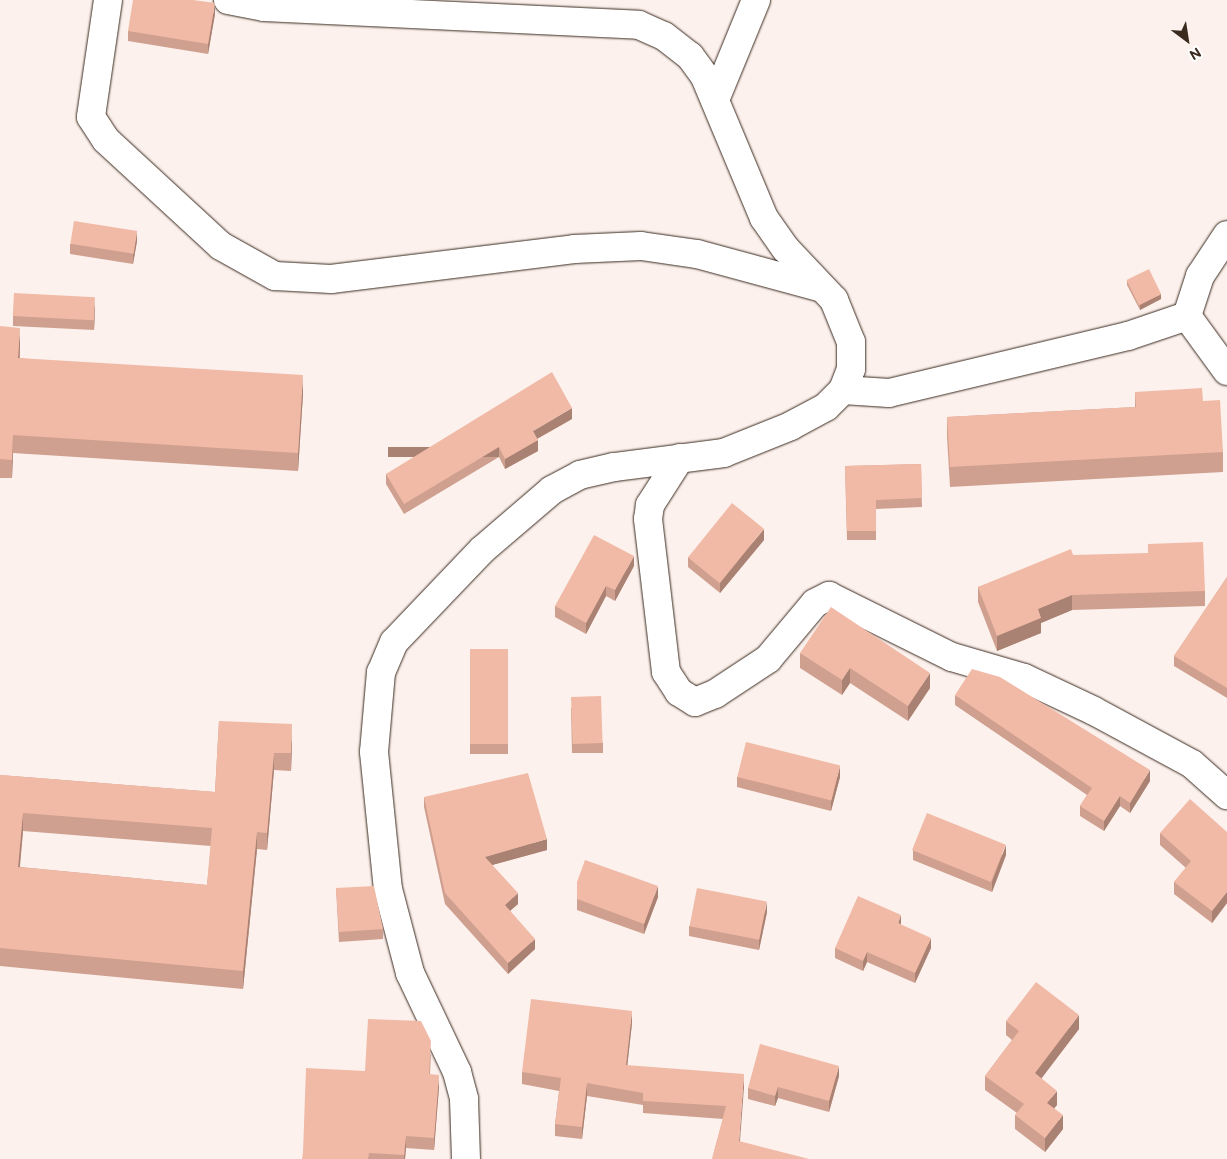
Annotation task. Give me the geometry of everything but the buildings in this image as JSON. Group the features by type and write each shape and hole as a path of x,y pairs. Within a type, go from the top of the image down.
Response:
{"street":[{"path":"108,0 91,117 106,140 221,246 275,276 331,279 574,249 641,246 697,254 823,288"},
{"path":"228,0 264,7 639,25 690,56 715,100 764,218 823,288 846,321 851,342 851,369 843,390 826,407 752,444 580,475 552,490 510,523 446,585 394,642 380,672 374,752 392,913 410,973 456,1072 464,1099 466,1159"},
{"path":"715,100 756,0"},
{"path":"1187,316 1200,276 1227,235"},
{"path":"843,390 889,393 1128,336 1187,316"},
{"path":"1187,316 1227,371"},
{"path":"680,458 650,505 648,519 666,672 679,692 695,702 715,694 768,659 815,603 829,596 952,657 1024,678 1094,711 1192,764 1227,794"}]}
